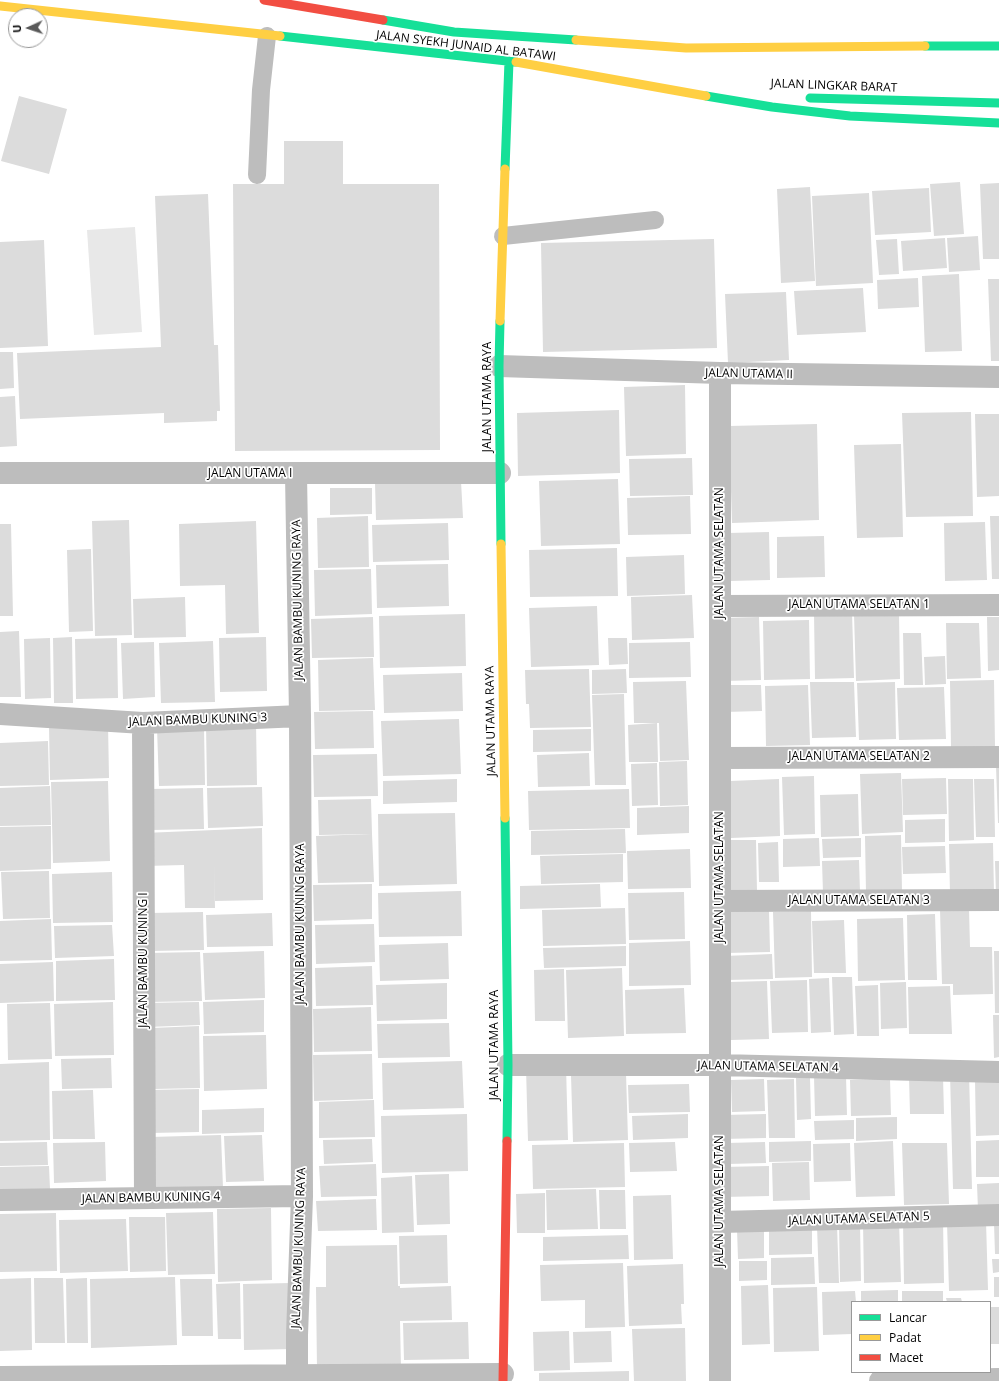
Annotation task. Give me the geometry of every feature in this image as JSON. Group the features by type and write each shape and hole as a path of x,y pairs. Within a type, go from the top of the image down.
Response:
{"main road":[{"path":"264,0 454,32 686,48 999,46"},
{"name":"JALAN SYEKH JUNAID AL BATAWI","path":"0,6 509,61 772,107 850,116 999,124"},
{"name":"JALAN UTAMA RAYA","path":"503,1378 508,1065 499,366 509,61"},
{"name":"JALAN LINGKAR BARAT","path":"669,90 756,95"},
{"name":"JALAN LINGKAR BARAT","path":"802,98 999,103"}],"street":[{"name":"JALAN UTAMA II","path":"499,366 720,373 999,377"},
{"name":"JALAN UTAMA SELATAN","path":"720,373 720,1381"},
{"name":"JALAN UTAMA I","path":"0,473 500,473"},
{"name":"JALAN BAMBU KUNING RAYA","path":"296,474 300,716 302,1196 297,1378"},
{"name":"JALAN UTAMA SELATAN 1","path":"720,606 999,605"},
{"name":"JALAN BAMBU KUNING 3","path":"0,714 143,723 300,716"},
{"name":"JALAN BAMBU KUNING I","path":"143,723 145,1198"},
{"name":"JALAN UTAMA SELATAN 2","path":"720,758 999,757"},
{"name":"JALAN UTAMA SELATAN 3","path":"720,901 999,900"},
{"name":"JALAN UTAMA SELATAN 4","path":"508,1065 720,1065 999,1072"},
{"name":"JALAN BAMBU KUNING 4","path":"0,1200 302,1196"},
{"name":"JALAN UTAMA SELATAN 5","path":"720,1222 999,1215"},
{"path":"0,1377 503,1378"},
{"path":"880,1381 999,1379"}],"lane":[{"path":"257,175 261,90 267,36"},
{"path":"503,236 655,220"}],"shaded area":[{"path":"135,227 142,332 94,335 87,230"}],"building":[{"path":"19,96 67,109 49,174 1,161"},
{"path":"284,141 343,141 343,184 439,184 440,450 235,451 233,184 284,184"},
{"path":"960,182 964,234 934,236 930,184"},
{"path":"999,183 999,259 983,259 980,184"},
{"path":"810,187 815,281 781,283 777,189"},
{"path":"929,188 931,232 875,235 872,191"},
{"path":"869,193 873,283 816,286 812,196"},
{"path":"208,194 214,345 218,345 220,411 217,411 217,421 164,423 164,413 20,419 17,353 161,347 155,196"},
{"path":"978,236 980,270 949,272 947,238"},
{"path":"945,238 947,268 903,271 901,241"},
{"path":"714,239 717,348 543,352 541,243"},
{"path":"897,239 899,274 879,275 876,240"},
{"path":"44,240 48,346 0,348 0,242"},
{"path":"959,274 962,351 925,352 922,276"},
{"path":"918,278 919,307 878,309 877,280"},
{"path":"988,279 999,279 999,361 991,361"},
{"path":"863,288 866,332 797,335 794,291"},
{"path":"786,292 789,360 728,363 725,294"},
{"path":"0,352 13,352 14,388 0,389"},
{"path":"685,385 686,454 626,456 624,387"},
{"path":"15,396 17,446 0,447 0,397"},
{"path":"619,410 620,473 518,476 517,413"},
{"path":"971,412 973,516 906,517 902,413"},
{"path":"975,414 999,414 999,496 977,497"},
{"path":"817,424 819,520 732,523 729,426"},
{"path":"901,444 903,537 857,538 854,445"},
{"path":"692,458 693,495 630,496 629,459"},
{"path":"618,479 620,544 541,546 539,481"},
{"path":"461,481 463,518 376,520 375,483"},
{"path":"330,488 372,488 372,514 330,515"},
{"path":"690,496 691,534 628,535 627,498"},
{"path":"368,516 369,567 318,568 317,518"},
{"path":"990,516 999,516 999,579 992,579"},
{"path":"129,520 132,635 95,636 92,521"},
{"path":"256,521 259,633 226,634 225,585 180,586 179,524"},
{"path":"985,522 987,580 945,581 944,523"},
{"path":"448,523 449,560 373,562 372,525"},
{"path":"0,524 11,524 13,616 0,616"},
{"path":"769,532 770,580 729,581 728,533"},
{"path":"824,536 825,577 777,578 777,537"},
{"path":"617,548 618,596 530,597 529,550"},
{"path":"91,549 93,631 69,632 67,550"},
{"path":"684,555 685,594 627,596 626,557"},
{"path":"448,564 449,606 377,608 376,565"},
{"path":"371,569 372,614 315,616 314,570"},
{"path":"692,595 694,638 632,640 631,597"},
{"path":"185,597 186,637 134,638 133,599"},
{"path":"597,606 599,665 531,667 529,608"},
{"path":"852,612 854,678 815,679 814,613"},
{"path":"899,613 900,679 856,681 854,614"},
{"path":"465,614 466,666 380,668 379,616"},
{"path":"373,617 374,657 312,658 311,619"},
{"path":"759,617 761,680 724,681 722,618"},
{"path":"987,617 999,617 999,670 988,671"},
{"path":"809,620 810,679 764,680 763,621"},
{"path":"946,623 979,623 981,678 947,679"},
{"path":"19,631 21,697 0,697 0,632"},
{"path":"903,633 921,633 923,685 904,685"},
{"path":"72,637 73,703 54,703 53,638"},
{"path":"266,637 267,691 220,692 219,638"},
{"path":"50,638 51,698 25,699 24,639"},
{"path":"117,638 118,698 76,699 75,639"},
{"path":"608,638 627,638 628,664 609,665"},
{"path":"213,641 215,702 161,703 159,643"},
{"path":"154,642 155,697 123,699 121,643"},
{"path":"690,642 691,677 629,678 629,643"},
{"path":"945,656 946,684 925,685 924,657"},
{"path":"373,658 375,710 319,711 318,660"},
{"path":"589,669 591,727 530,728 529,704 526,704 525,670"},
{"path":"626,669 627,693 592,694 592,670"},
{"path":"462,673 463,711 384,713 383,675"},
{"path":"994,680 995,747 951,747 950,681"},
{"path":"686,681 689,760 660,761 659,723 634,723 633,682"},
{"path":"810,682 854,682 856,737 812,738"},
{"path":"895,682 896,739 859,740 857,683"},
{"path":"724,685 761,685 762,711 724,712"},
{"path":"808,685 810,745 766,746 765,686"},
{"path":"944,687 946,739 899,740 897,688"},
{"path":"624,694 626,785 595,785 592,695"},
{"path":"373,711 374,748 315,749 314,712"},
{"path":"459,719 461,774 383,776 381,721"},
{"path":"256,723 257,785 207,786 206,724"},
{"path":"657,723 658,762 629,762 628,725"},
{"path":"108,724 109,778 50,780 49,726"},
{"path":"204,727 205,785 159,786 157,728"},
{"path":"591,729 591,751 533,752 533,730"},
{"path":"48,741 49,785 0,786 0,743"},
{"path":"589,753 590,786 538,787 537,755"},
{"path":"377,754 378,796 314,797 313,755"},
{"path":"687,761 688,805 660,806 659,762"},
{"path":"657,763 658,805 632,806 631,764"},
{"path":"996,766 999,766 999,823 998,823"},
{"path":"901,773 903,832 862,834 860,774"},
{"path":"814,776 815,834 784,835 782,777"},
{"path":"946,778 947,814 903,815 902,779"},
{"path":"457,779 457,802 383,804 383,781"},
{"path":"779,779 780,836 731,838 730,781"},
{"path":"948,779 973,779 974,840 949,841"},
{"path":"974,779 994,779 995,837 976,837"},
{"path":"108,781 110,861 53,863 51,782"},
{"path":"50,786 51,825 0,826 0,788"},
{"path":"262,787 263,826 208,828 207,788"},
{"path":"203,788 204,829 152,830 150,789"},
{"path":"629,789 630,828 529,830 528,791"},
{"path":"858,794 859,836 821,837 820,795"},
{"path":"371,799 372,834 319,835 318,800"},
{"path":"689,806 689,833 637,835 637,808"},
{"path":"455,813 457,884 379,886 378,814"},
{"path":"945,819 945,842 905,843 905,820"},
{"path":"51,826 51,869 0,871 0,827"},
{"path":"262,828 263,900 215,901 214,862 215,908 185,908 184,865 145,866 144,833"},
{"path":"625,829 626,853 531,855 531,831"},
{"path":"372,834 374,882 318,883 316,836"},
{"path":"901,835 902,892 866,893 865,836"},
{"path":"819,838 820,866 783,867 783,839"},
{"path":"861,838 861,857 823,858 822,839"},
{"path":"726,840 756,840 757,892 727,893"},
{"path":"778,842 779,882 759,882 758,843"},
{"path":"993,843 994,894 950,895 949,844"},
{"path":"945,846 946,873 903,874 902,847"},
{"path":"690,849 691,888 628,889 627,851"},
{"path":"623,854 623,882 541,884 540,856"},
{"path":"859,860 860,892 823,893 822,861"},
{"path":"995,861 999,861 999,895 996,895"},
{"path":"49,871 50,918 3,919 1,872"},
{"path":"112,872 113,922 53,923 52,874"},
{"path":"372,884 372,919 314,921 313,885"},
{"path":"600,884 601,907 520,909 520,886"},
{"path":"461,891 462,936 379,937 378,893"},
{"path":"684,892 685,939 629,940 628,893"},
{"path":"625,908 626,944 543,946 542,910"},
{"path":"969,908 970,947 992,947 993,994 953,995 953,984 942,984 940,909"},
{"path":"769,910 770,952 726,953 725,911"},
{"path":"811,911 812,977 775,978 773,912"},
{"path":"203,912 204,950 151,951 150,913"},
{"path":"272,913 273,946 207,947 206,915"},
{"path":"935,914 937,980 908,980 907,915"},
{"path":"903,918 905,980 858,981 857,919"},
{"path":"51,919 52,960 0,961 0,921"},
{"path":"844,920 846,973 814,973 812,921"},
{"path":"374,924 375,962 316,964 315,925"},
{"path":"112,925 114,956 55,958 54,926"},
{"path":"690,941 691,985 629,986 629,943"},
{"path":"448,943 449,979 380,981 379,945"},
{"path":"626,946 626,966 544,968 543,948"},
{"path":"264,951 265,998 205,1000 203,953"},
{"path":"994,951 999,951 999,1013 995,1013"},
{"path":"200,952 202,1001 149,1002 148,953"},
{"path":"772,954 773,979 726,980 725,956"},
{"path":"114,959 115,1000 56,1001 56,961"},
{"path":"53,962 54,1001 0,1003 0,964"},
{"path":"372,966 373,1005 316,1006 315,968"},
{"path":"622,968 624,1036 568,1038 566,970"},
{"path":"564,969 565,1021 535,1021 534,970"},
{"path":"832,977 852,977 854,1034 834,1035"},
{"path":"829,978 831,1032 811,1033 809,979"},
{"path":"807,980 808,1032 772,1033 770,981"},
{"path":"767,981 769,1039 731,1040 729,982"},
{"path":"906,982 907,1028 881,1029 880,983"},
{"path":"447,983 447,1019 377,1021 376,985"},
{"path":"878,985 879,1036 857,1036 855,986"},
{"path":"950,986 952,1034 909,1034 908,987"},
{"path":"684,988 686,1033 626,1034 625,990"},
{"path":"264,1000 264,1032 204,1034 203,1002"},
{"path":"113,1002 114,1055 55,1056 54,1004"},
{"path":"199,1002 200,1025 147,1027 147,1003"},
{"path":"50,1003 52,1059 8,1060 7,1004"},
{"path":"371,1007 372,1051 314,1052 313,1009"},
{"path":"993,1015 999,1015 999,1057 994,1058"},
{"path":"449,1023 450,1057 378,1058 377,1024"},
{"path":"199,1026 200,1088 154,1089 152,1028"},
{"path":"266,1035 267,1089 204,1091 203,1036"},
{"path":"372,1054 373,1099 314,1101 313,1055"},
{"path":"111,1058 112,1088 62,1089 61,1059"},
{"path":"462,1061 464,1108 383,1110 382,1063"},
{"path":"49,1062 50,1140 0,1141 0,1064"},
{"path":"566,1066 568,1140 528,1141 526,1068"},
{"path":"969,1072 972,1189 953,1189 950,1073"},
{"path":"626,1073 628,1140 573,1142 571,1075"},
{"path":"846,1075 847,1115 815,1116 814,1076"},
{"path":"943,1076 944,1114 910,1114 909,1077"},
{"path":"810,1077 811,1119 797,1120 796,1078"},
{"path":"764,1079 765,1111 732,1112 731,1080"},
{"path":"794,1079 795,1138 769,1138 767,1080"},
{"path":"890,1079 891,1115 851,1116 850,1080"},
{"path":"975,1080 999,1080 999,1135 976,1136"},
{"path":"689,1084 690,1112 629,1113 628,1085"},
{"path":"199,1089 199,1132 150,1133 149,1090"},
{"path":"93,1090 95,1139 53,1139 52,1091"},
{"path":"374,1100 375,1137 319,1138 319,1102"},
{"path":"264,1108 264,1132 202,1134 202,1110"},
{"path":"467,1114 468,1171 382,1173 381,1116"},
{"path":"688,1114 688,1138 633,1140 632,1116"},
{"path":"766,1114 766,1138 723,1139 723,1115"},
{"path":"897,1117 897,1139 856,1141 856,1118"},
{"path":"854,1120 854,1139 815,1140 814,1121"},
{"path":"221,1135 223,1188 151,1190 150,1137"},
{"path":"262,1135 264,1181 226,1182 224,1136"},
{"path":"372,1139 373,1162 324,1164 323,1140"},
{"path":"999,1140 999,1177 976,1177 976,1141"},
{"path":"811,1141 811,1161 769,1162 769,1142"},
{"path":"893,1141 895,1196 856,1197 854,1143"},
{"path":"47,1142 48,1165 0,1166 0,1143"},
{"path":"105,1142 106,1181 54,1183 53,1143"},
{"path":"675,1142 677,1171 630,1172 629,1143"},
{"path":"765,1142 766,1163 728,1164 727,1143"},
{"path":"624,1143 625,1187 533,1189 532,1145"},
{"path":"850,1143 851,1181 814,1182 813,1144"},
{"path":"902,1143 947,1143 949,1204 904,1205"},
{"path":"809,1162 810,1200 773,1201 772,1163"},
{"path":"376,1164 377,1196 321,1197 319,1166"},
{"path":"49,1166 50,1189 0,1190 0,1167"},
{"path":"769,1166 769,1196 723,1197 722,1167"},
{"path":"449,1174 450,1224 417,1225 415,1175"},
{"path":"412,1176 414,1232 382,1233 381,1178"},
{"path":"999,1183 999,1210 978,1210 977,1184"},
{"path":"596,1189 598,1229 547,1230 546,1190"},
{"path":"599,1190 625,1190 626,1229 600,1229"},
{"path":"545,1193 545,1233 517,1233 516,1194"},
{"path":"671,1195 673,1259 634,1260 633,1196"},
{"path":"376,1199 377,1230 318,1231 316,1201"},
{"path":"271,1208 272,1280 218,1282 217,1209"},
{"path":"213,1212 215,1274 168,1275 166,1213"},
{"path":"56,1213 57,1271 0,1272 0,1214"},
{"path":"129,1217 165,1217 166,1271 130,1272"},
{"path":"943,1218 944,1283 904,1284 903,1220"},
{"path":"126,1219 128,1271 60,1273 59,1220"},
{"path":"899,1221 901,1282 864,1283 863,1222"},
{"path":"986,1221 988,1290 949,1291 947,1222"},
{"path":"839,1223 860,1223 861,1281 840,1282"},
{"path":"994,1223 999,1223 999,1254 995,1254"},
{"path":"837,1225 839,1283 819,1283 817,1226"},
{"path":"812,1226 812,1254 769,1255 769,1227"},
{"path":"764,1228 764,1258 738,1259 737,1229"},
{"path":"447,1235 448,1283 400,1284 399,1236"},
{"path":"628,1235 629,1259 543,1261 543,1237"},
{"path":"397,1245 398,1286 400,1286 400,1288 451,1286 452,1320 400,1321 401,1369 317,1370 316,1287 326,1287 326,1246"},
{"path":"814,1257 815,1284 771,1285 771,1258"},
{"path":"992,1259 999,1259 999,1272 993,1273"},
{"path":"739,1261 767,1261 767,1280 739,1281"},
{"path":"623,1263 625,1327 585,1328 585,1300 541,1301 540,1265"},
{"path":"683,1264 684,1304 681,1304 682,1324 629,1326 627,1266"},
{"path":"175,1277 177,1345 91,1348 90,1279"},
{"path":"994,1277 999,1277 999,1297 994,1297"},
{"path":"31,1278 32,1350 0,1351 0,1279"},
{"path":"34,1278 63,1278 65,1343 35,1343"},
{"path":"87,1278 88,1343 67,1343 66,1279"},
{"path":"180,1279 212,1279 213,1336 182,1336"},
{"path":"240,1283 241,1339 218,1339 216,1284"},
{"path":"291,1283 293,1349 244,1350 243,1284"},
{"path":"768,1285 770,1344 742,1345 741,1286"},
{"path":"817,1287 819,1351 774,1352 773,1288"},
{"path":"898,1290 898,1301 861,1301 861,1291"},
{"path":"855,1291 856,1301 851,1301 851,1334 823,1335 822,1292"},
{"path":"902,1291 943,1291 943,1301 902,1301"},
{"path":"946,1298 961,1298 962,1301 947,1301"},
{"path":"991,1307 999,1307 999,1344 991,1344"},
{"path":"468,1322 469,1359 404,1360 403,1323"},
{"path":"685,1328 686,1381 634,1381 632,1329"},
{"path":"569,1331 570,1370 534,1371 533,1332"},
{"path":"611,1331 612,1362 574,1363 573,1332"},
{"path":"629,1371 629,1381 539,1381 539,1373"}],"traffic: fast":[{"path":"383,20 454,32 576,40"},
{"path":"280,36 516,62"},
{"path":"925,46 999,46"},
{"path":"505,169 509,61"},
{"path":"706,96 772,107 850,116 999,123"},
{"path":"810,98 999,103"},
{"path":"500,321 499,366 501,544"},
{"path":"505,818 508,1065 507,1141"}],"traffic: slow":[{"path":"0,6 280,36"},
{"path":"576,40 686,48 925,46"},
{"path":"516,62 706,96"},
{"path":"500,321 505,169"},
{"path":"501,544 505,818"}],"traffic: jam":[{"path":"264,0 383,20"},
{"path":"503,1381 507,1141"}]}
